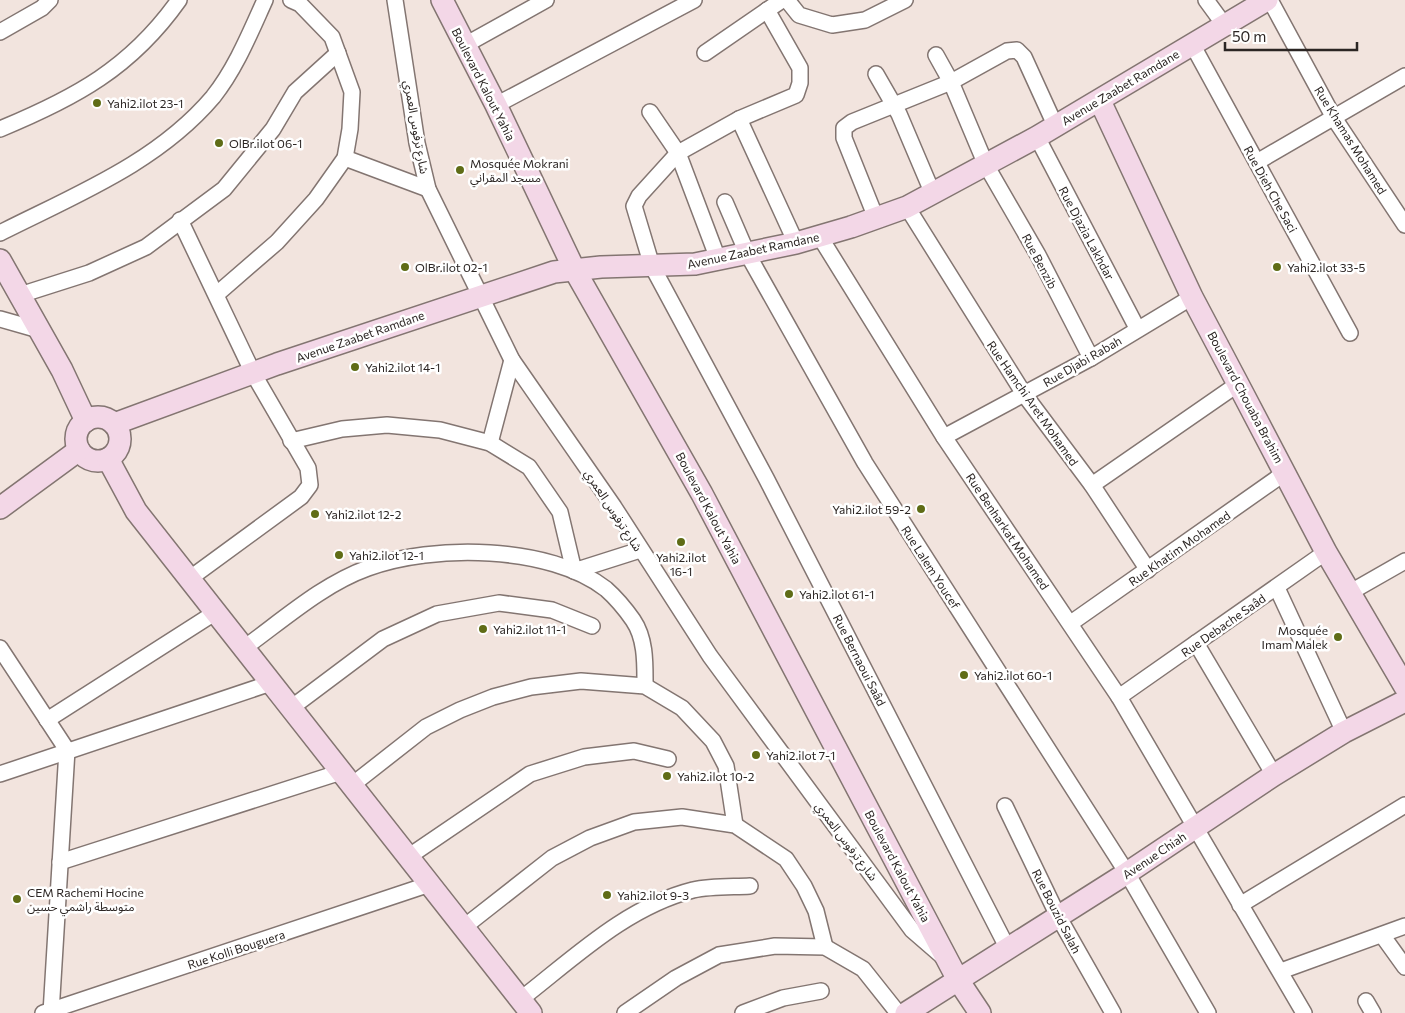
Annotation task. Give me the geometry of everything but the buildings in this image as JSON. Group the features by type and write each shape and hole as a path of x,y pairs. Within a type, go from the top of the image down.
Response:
{"street":[{"path":"0,32 42,8 50,0"},
{"path":"0,129 75,95 115,70 146,41 179,0"},
{"path":"0,233 116,175 164,144 213,96 241,53 265,0"},
{"path":"216,294 277,242 316,199 345,158 350,128 352,92 332,37 300,4 291,0"},
{"name":"شارع ترفوس العمري","path":"395,0 418,143 428,190 512,360 609,500 710,656 912,930 954,971"},
{"name":"Boulevard Kalout Yahia","path":"442,0 496,105 574,269 702,494 954,971 980,1013"},
{"path":"465,45 546,0"},
{"path":"496,105 694,0"},
{"path":"705,53 782,0"},
{"path":"787,0 799,15 832,25 865,20 905,0"},
{"path":"1206,0 1225,26"},
{"name":"Avenue Zaabet Ramdane","path":"114,424 253,373 554,272 574,269 695,264 796,244 907,207 1037,137 1269,0"},
{"name":"Rue Khamas Mohamed","path":"1269,0 1334,118 1400,206 1405,225"},
{"path":"678,153 739,119 796,96 800,83 800,68 767,10"},
{"name":"Rue Dieh Che Saci","path":"1192,44 1350,333"},
{"path":"876,218 844,138 844,128 852,122 951,82 1007,51 1017,50 1024,57 1055,125"},
{"path":"20,295 89,273 146,247 180,220 224,190 273,129 295,92 338,53"},
{"name":"Rue Benzib","path":"936,55 951,82 986,165 1038,255 1091,358"},
{"path":"876,74 893,104 933,194"},
{"path":"1257,162 1405,76"},
{"name":"Boulevard Chouaba Brahim","path":"1100,100 1192,297 1286,472 1326,552 1405,687"},
{"path":"650,112 678,153 718,259"},
{"path":"739,119 796,244"},
{"name":"Rue Djazia Lakhdar","path":"1037,137 1137,328"},
{"name":"Rue Bernaoui Saâd","path":"678,153 639,196 634,206 652,266 766,478 1008,949"},
{"path":"345,158 428,190"},
{"name":"Rue Lalem Youcef","path":"726,202 747,254 865,463 1127,873 1208,1013"},
{"name":"Rue Hamchi Aret Mohamed","path":"907,207 1024,394 1092,484 1148,570"},
{"path":"180,220 253,373 308,468 310,485 301,497 189,580"},
{"name":"Rue Benharkat Mohamed","path":"820,237 944,437 1119,698 1304,1013"},
{"path":"0,260 86,421"},
{"name":"Rue Djabi Rabah","path":"944,437 1091,358 1137,328 1192,297"},
{"path":"0,319 39,330"},
{"path":"490,443 512,360"},
{"path":"1092,484 1238,384"},
{"path":"97,417 114,424 120,436 120,443 108,459 95,461 88,459 79,450 76,437 77,431 86,421 97,417"},
{"path":"291,441 342,429 387,425 440,430 490,443 529,467 560,512 574,571"},
{"path":"0,508 79,450"},
{"path":"108,459 136,512 526,1006 597,939 654,903 695,890 750,886"},
{"name":"Rue Khatim Mohamed","path":"1071,624 1286,472"},
{"path":"574,571 640,550"},
{"path":"244,648 329,588 368,568 413,557 458,552 516,554 574,571 606,589 634,621 644,649 645,686"},
{"name":"Rue Debache Saâd","path":"1119,698 1326,552"},
{"path":"1349,593 1405,561"},
{"path":"1277,588 1344,732"},
{"path":"291,708 383,639 438,614 498,603 552,610 592,626"},
{"path":"47,720 216,612"},
{"path":"1196,643 1274,775"},
{"path":"0,648 67,750 48,1012"},
{"path":"60,862 347,779 426,727 460,710 493,697 531,687 581,681 645,686 682,708 713,741 726,766 735,825"},
{"path":"0,774 271,683"},
{"name":"Avenue Chiah","path":"906,1013 954,971 1008,949 1127,873 1274,775 1344,732 1405,701"},
{"path":"408,857 530,774 584,757 634,751 668,759"},
{"path":"1240,906 1405,805"},
{"name":"Rue Bouzid Salah","path":"1006,806 1058,916 1113,1013"},
{"path":"464,927 552,858 590,838 639,821 682,818 735,825 786,859 804,886 816,911 825,947"},
{"name":"Rue Kolli Bouguera","path":"48,1012 430,884"},
{"path":"1281,971 1405,926"},
{"path":"1382,935 1405,967"},
{"path":"626,1013 676,978 719,956 775,946 825,947 863,969 898,1013"},
{"path":"743,1013 783,998 821,991"}],"place":[{"name":"Yahi2.ilot 23-1","path":"97,103"},
{"name":"OlBr.ilot 06-1","path":"219,143"},
{"name":"Mosquée Mokrani مسجد المقراني","path":"460,170"},
{"name":"OlBr.ilot 02-1","path":"405,267"},
{"name":"Yahi2.ilot 33-5","path":"1277,267"},
{"name":"Yahi2.ilot 14-1","path":"355,367"},
{"name":"Yahi2.ilot 59-2","path":"921,509"},
{"name":"Yahi2.ilot 12-2","path":"315,514"},
{"name":"Yahi2.ilot 16-1","path":"681,542"},
{"name":"Yahi2.ilot 12-1","path":"339,555"},
{"name":"Yahi2.ilot 61-1","path":"789,594"},
{"name":"Yahi2.ilot 11-1","path":"483,629"},
{"name":"Mosquée Imam Malek","path":"1338,637"},
{"name":"Yahi2.ilot 60-1","path":"964,675"},
{"name":"Yahi2.ilot 7-1","path":"756,755"},
{"name":"Yahi2.ilot 10-2","path":"667,776"},
{"name":"Yahi2.ilot 9-3","path":"607,895"},
{"name":"CEM Rachemi Hocine متوسطة راشمي حسين","path":"17,899"}]}
